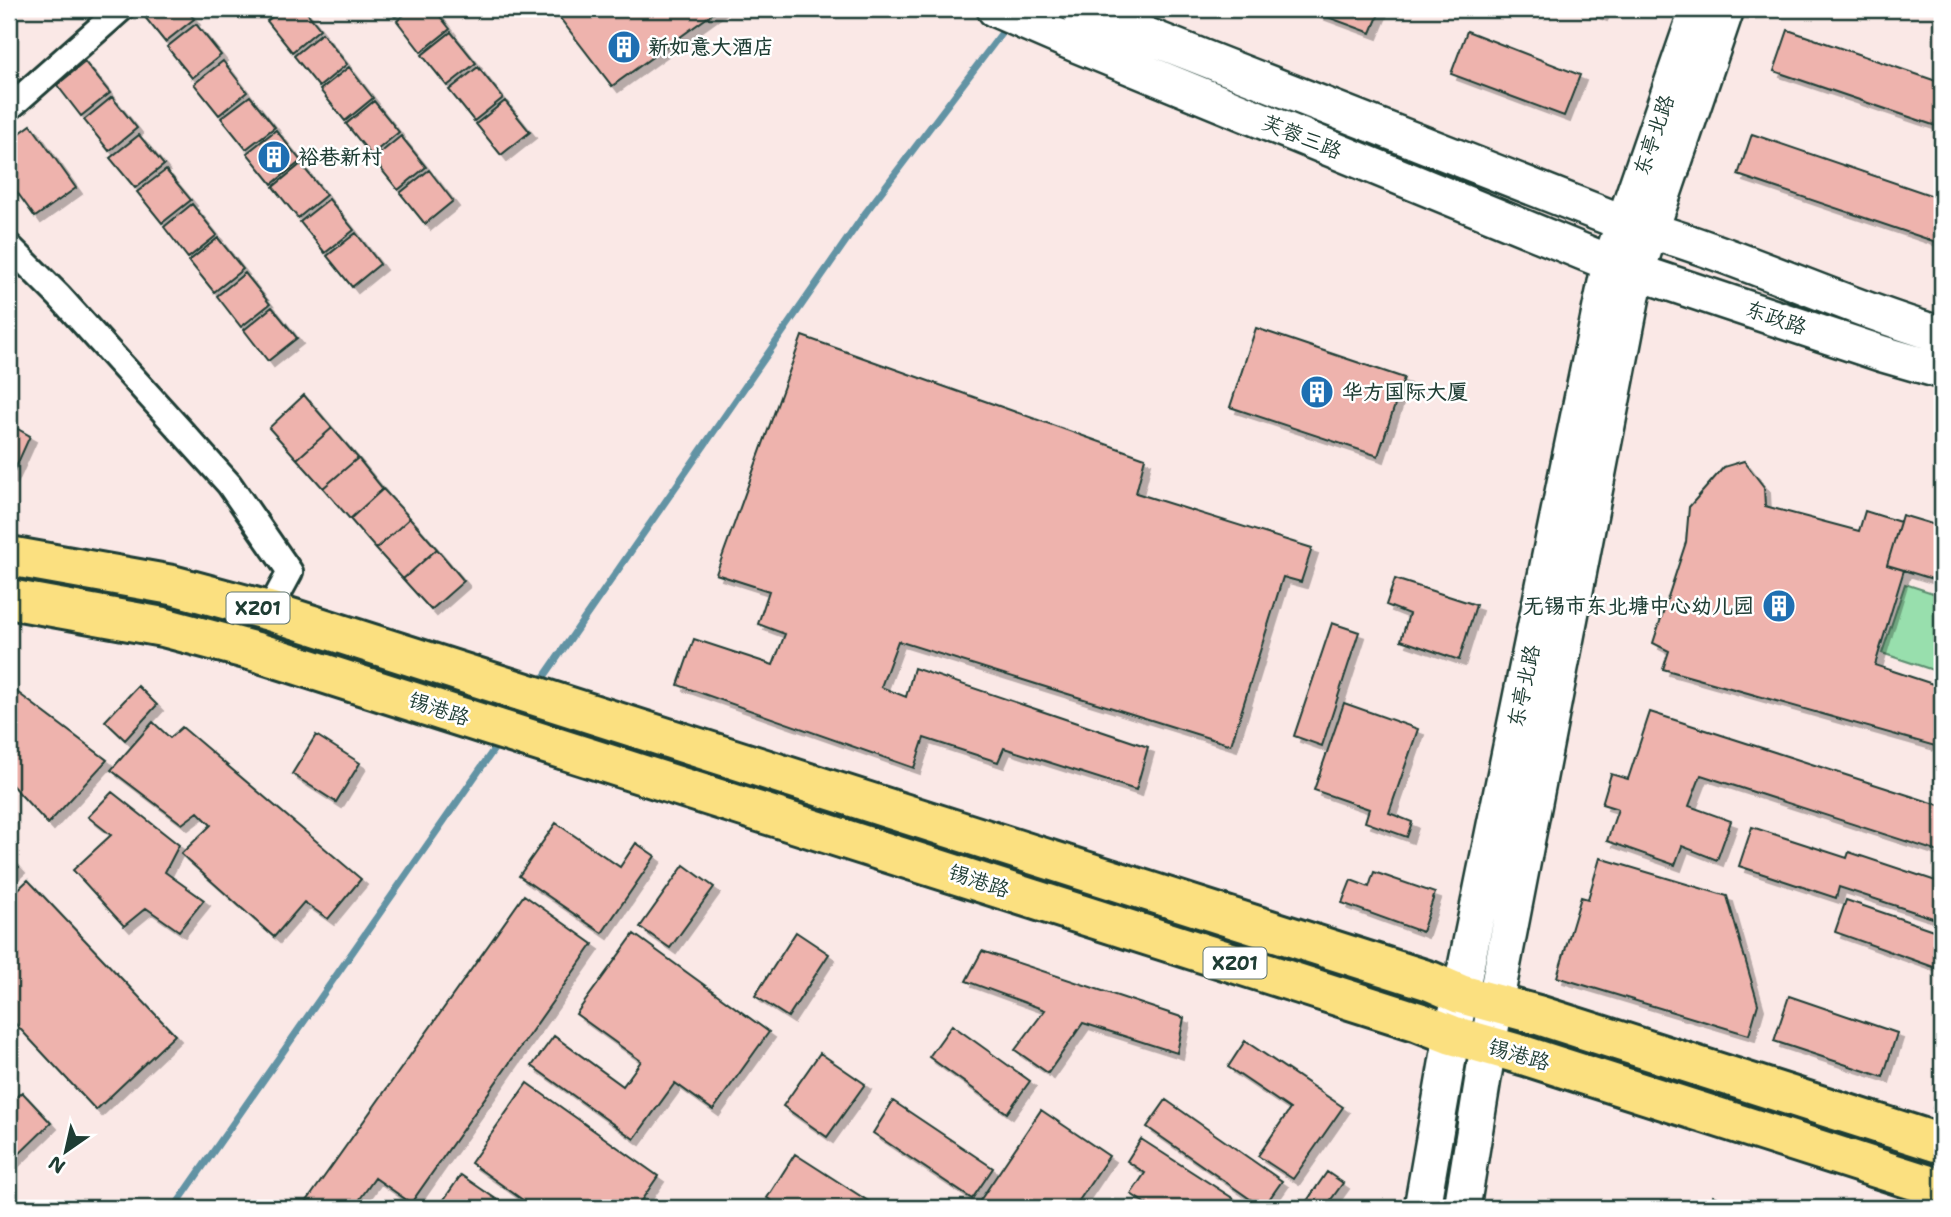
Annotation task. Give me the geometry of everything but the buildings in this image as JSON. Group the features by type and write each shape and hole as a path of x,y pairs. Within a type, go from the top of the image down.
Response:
{"main road":[{"name":"芙蓉三路","path":"995,9 1624,267"},
{"name":"东亭北路","path":"1422,1208 1478,999 1624,267 1698,9"},
{"name":"东亭北路","path":"1637,226 1726,9"},
{"name":"芙蓉三路","path":"1085,11 1637,226"},
{"name":"东政路","path":"1637,226 1894,321 1942,335"},
{"name":"东政路","path":"1624,267 1883,354 1942,371"},
{"name":"锡港路","path":"9,556 172,585 269,611 1430,981 1478,999 1538,1015 1942,1144"},
{"name":"锡港路","path":"9,599 163,626 270,656 1942,1189"},
{"name":"东亭北路","path":"1462,1208 1469,1040"}],"street":[{"path":"9,108 121,9"},
{"path":"9,246 59,296 229,484 290,572 269,611"}],"green space":[{"path":"1905,584 1942,596 1942,673 1882,653"}],"waterway":[{"path":"539,684 866,212 1007,26"},
{"path":"174,1208 499,742"}],"place":[{"name":"新如意大酒店","path":"624,47"},
{"name":"裕巷新村","path":"274,157"},
{"name":"华方国际大厦","path":"1317,392"},
{"name":"无锡市东北塘中心幼儿园","path":"1779,606"}]}
